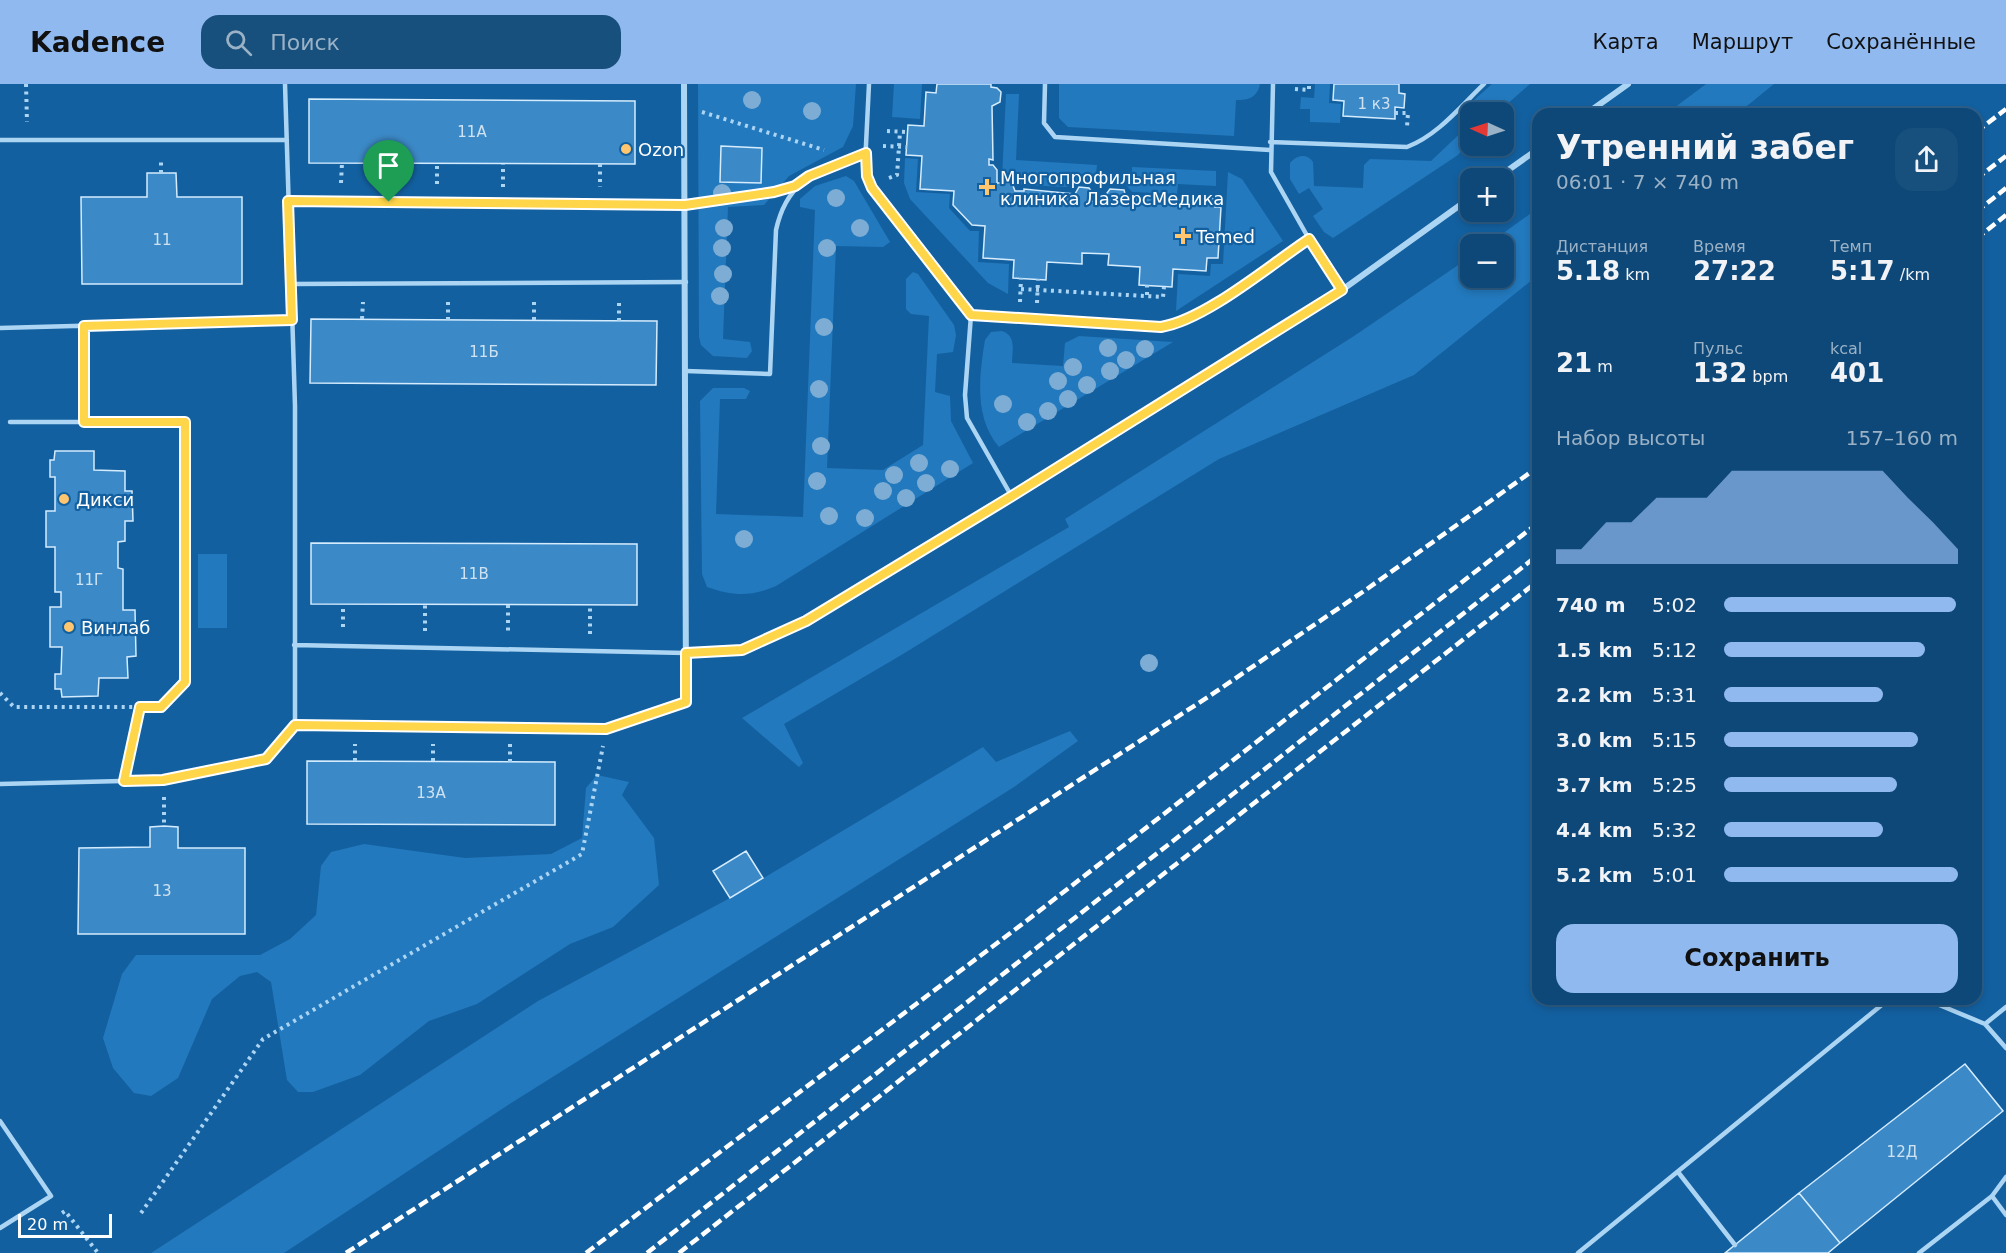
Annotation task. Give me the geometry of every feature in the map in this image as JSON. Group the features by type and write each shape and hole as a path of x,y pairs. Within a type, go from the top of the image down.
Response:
{"street":[{"path":"684,84 686,702"},
{"path":"1594,108 1628,84"},
{"path":"1511,168 1532,153"},
{"path":"686,653 742,650 806,621 1012,496 1342,290 1460,205"}],"lane":[{"path":"0,784 163,780 266,759 295,725 295,406 285,84"},
{"path":"869,84 867,176 872,188 971,315 965,395 967,418 1012,496"},
{"path":"1045,84 1044,123 1055,137 1270,150"},
{"path":"1273,84 1271,172 1309,239 1342,290"},
{"path":"1270,142 1407,147 1422,141 1435,131 1484,84"},
{"path":"0,140 287,140"},
{"path":"686,371 770,374 776,230 779,214 795,186 809,176 866,153"},
{"path":"288,201 685,205"},
{"path":"971,315 1161,327 1176,325 1203,311 1309,239"},
{"path":"291,284 686,282"},
{"path":"0,328 292,320"},
{"path":"84,326 84,422"},
{"path":"10,422 185,422 185,507"},
{"path":"294,645 686,653"},
{"path":"295,725 606,729 686,702"},
{"path":"1578,1253 1882,1005"},
{"path":"1939,1005 1985,1024 2006,1048"},
{"path":"1985,1024 2006,1007"},
{"path":"0,1121 51,1196 0,1228"},
{"path":"1678,1172 1735,1245"},
{"path":"1919,1253 1992,1196 2006,1177"},
{"path":"1992,1196 2006,1215"}],"path":[{"path":"26,84 27,140"},
{"path":"1295,89 1309,90 1309,84"},
{"path":"684,106 835,153 866,153"},
{"path":"1395,112 1408,113 1407,131"},
{"path":"887,131 907,132"},
{"path":"889,178 897,175 900,132"},
{"path":"890,146 907,147"},
{"path":"685,205 774,192 795,186"},
{"path":"1020,302 1021,278"},
{"path":"1037,299 1038,279"},
{"path":"1147,285 1147,296"},
{"path":"1021,289 1163,297 1164,286"},
{"path":"0,693 14,707 161,707 185,682 185,507"},
{"path":"425,604 425,648"},
{"path":"507,604 508,650"},
{"path":"590,605 590,651"},
{"path":"124,781 140,707"},
{"path":"141,1213 263,1039 582,854 606,729"},
{"path":"163,780 164,826"},
{"path":"56,1217 65,1211 98,1253"}],"shaded area":[{"path":"698,84 856,84 853,126 843,147 789,176 764,205 728,207 723,339 750,342 752,351 747,358 713,356 701,345 699,337"},
{"path":"894,84 922,84 920,119 892,117"},
{"path":"1059,84 1260,85 1251,97 1236,100 1234,136 1068,127 1059,118"},
{"path":"1315,84 1330,84 1329,103 1341,104 1340,123 1310,122 1310,109 1300,109 1301,97 1314,98"},
{"path":"1492,84 1530,84 1509,102 1473,101"},
{"path":"1706,84 1774,84 1744,108 1674,108"},
{"path":"1006,94 1019,94 1016,160 1097,165 1095,183 1073,182 1067,187 1022,185 1017,179 1002,178"},
{"path":"1460,133 1458,155 1333,238 1324,232 1313,216 1323,209 1309,188 1299,194 1290,179 1290,163 1296,158 1305,156 1313,162 1314,186 1363,188 1364,165 1370,159 1431,161"},
{"path":"905,158 918,159 916,192 950,194 949,208 970,231 979,231 978,262 1009,264 1008,294 988,283 910,199 904,183"},
{"path":"1132,167 1216,171 1216,186 1178,184 1177,194 1132,192 1126,185 1127,172 1132,172"},
{"path":"1228,172 1242,179 1283,241 1176,311 1178,274 1210,276 1211,264 1223,264"},
{"path":"846,176 854,181 890,242 883,247 836,246 827,468 883,470 923,445 929,316 911,314 906,309 906,279 913,272 918,274 954,325 956,335 953,352 937,354 935,392 950,396 951,421 973,463 776,586 750,594 725,592 707,587 702,574 700,401 713,388 744,388 750,391 746,399 720,399 716,514 803,517 815,210 800,207 800,199 815,186"},
{"path":"1532,213 1532,280 1414,375 1219,459 903,654 784,724 803,763 799,767 742,718 1069,527 1065,519 1354,336 1460,264 1460,288 1514,288 1514,234 1502,234"},
{"path":"991,332 1007,333 1012,340 1012,363 1063,366 1065,343 1079,336 1173,342 999,447 985,423 980,382 985,340"},
{"path":"198,554 227,554 227,628 198,628"},
{"path":"1070,731 1078,741 1014,787 505,1107 284,1253 151,1253 538,1001 730,898 983,747 996,762"},
{"path":"597,775 629,782 622,795 654,838 659,885 613,927 570,944 477,1004 429,1021 360,1075 313,1092 298,1092 287,1080 271,982 257,972 240,976 212,999 178,1078 151,1096 134,1093 113,1068 103,1038 122,974 136,955 260,955 290,939 316,915 321,866 331,852 364,844 465,858 551,854 582,838 586,788"}],"building":[{"path":"937,84 991,84 991,87 1001,92 1000,102 992,106 993,160 989,159 989,165 993,165 997,170 997,183 1012,183 1015,191 1024,191 1024,189 1075,194 1079,187 1089,188 1092,192 1092,201 1106,202 1110,189 1124,190 1126,197 1177,197 1176,200 1197,201 1201,195 1211,195 1215,201 1215,207 1221,207 1218,258 1207,258 1206,271 1173,269 1172,287 1139,285 1140,267 1108,265 1109,254 1082,253 1082,264 1047,262 1046,280 1013,278 1014,260 983,258 985,226 972,225 953,205 954,191 920,189 922,156 906,155 908,125 924,126 926,92 936,93"},
{"path":"1334,84 1399,84 1399,93 1405,94 1404,108 1395,107 1395,119 1343,116 1344,101 1333,100"},
{"path":"309,99 635,101 635,164 309,163"},
{"path":"721,146 762,148 761,183 720,182"},
{"path":"147,173 176,173 177,197 242,197 242,284 82,284 81,197 147,197"},
{"path":"311,319 657,321 656,385 310,383"},
{"path":"55,451 94,451 94,470 125,471 125,491 132,491 133,521 125,521 125,541 118,542 118,568 123,569 123,610 135,610 136,656 127,657 128,678 99,678 98,696 62,697 61,689 55,689 55,674 61,674 62,647 50,647 50,607 61,607 61,592 55,592 55,547 46,547 46,511 55,511 55,477 50,477 50,460 54,460"},
{"path":"311,543 637,544 637,605 311,604"},
{"path":"307,761 555,762 555,825 307,824"},
{"path":"150,827 178,827 178,848 245,848 245,934 78,934 79,848 150,847"},
{"path":"746,851 763,878 730,898 713,871"},
{"path":"1965,1064 2003,1111 1840,1243 1799,1193"},
{"path":"1799,1193 1840,1243 1828,1253 1725,1253"}],"railway":[{"path":"1982,127 2006,109"},
{"path":"1982,174 2006,156"},
{"path":"1982,207 2006,188"},
{"path":"1982,234 2006,215"},
{"path":"346,1253 1208,697 1367,589 1532,471"},
{"path":"586,1253 1025,922 1532,528"},
{"path":"647,1253 1532,560"},
{"path":"679,1253 1532,586"}],"place":[{"name":"Ozon","path":"626,149"},
{"name":"Многопрофильная клиника ЛазерсМедика","path":"987,187"},
{"name":"Temed","path":"1183,236"},
{"name":"Дикси","path":"64,499"},
{"name":"Винлаб","path":"69,627"}],"route":[{"path":"866,153 865,165 872,188 971,315 1161,327 1176,325 1203,311 1309,239 1342,290 1012,496 806,621 742,650 686,653 686,702 606,729 295,725 266,759 163,780 124,781 140,707 161,707 185,682 185,422 84,422 84,326 292,320 288,201 389,202 685,205 774,192 795,186 809,176 866,153"}]}
